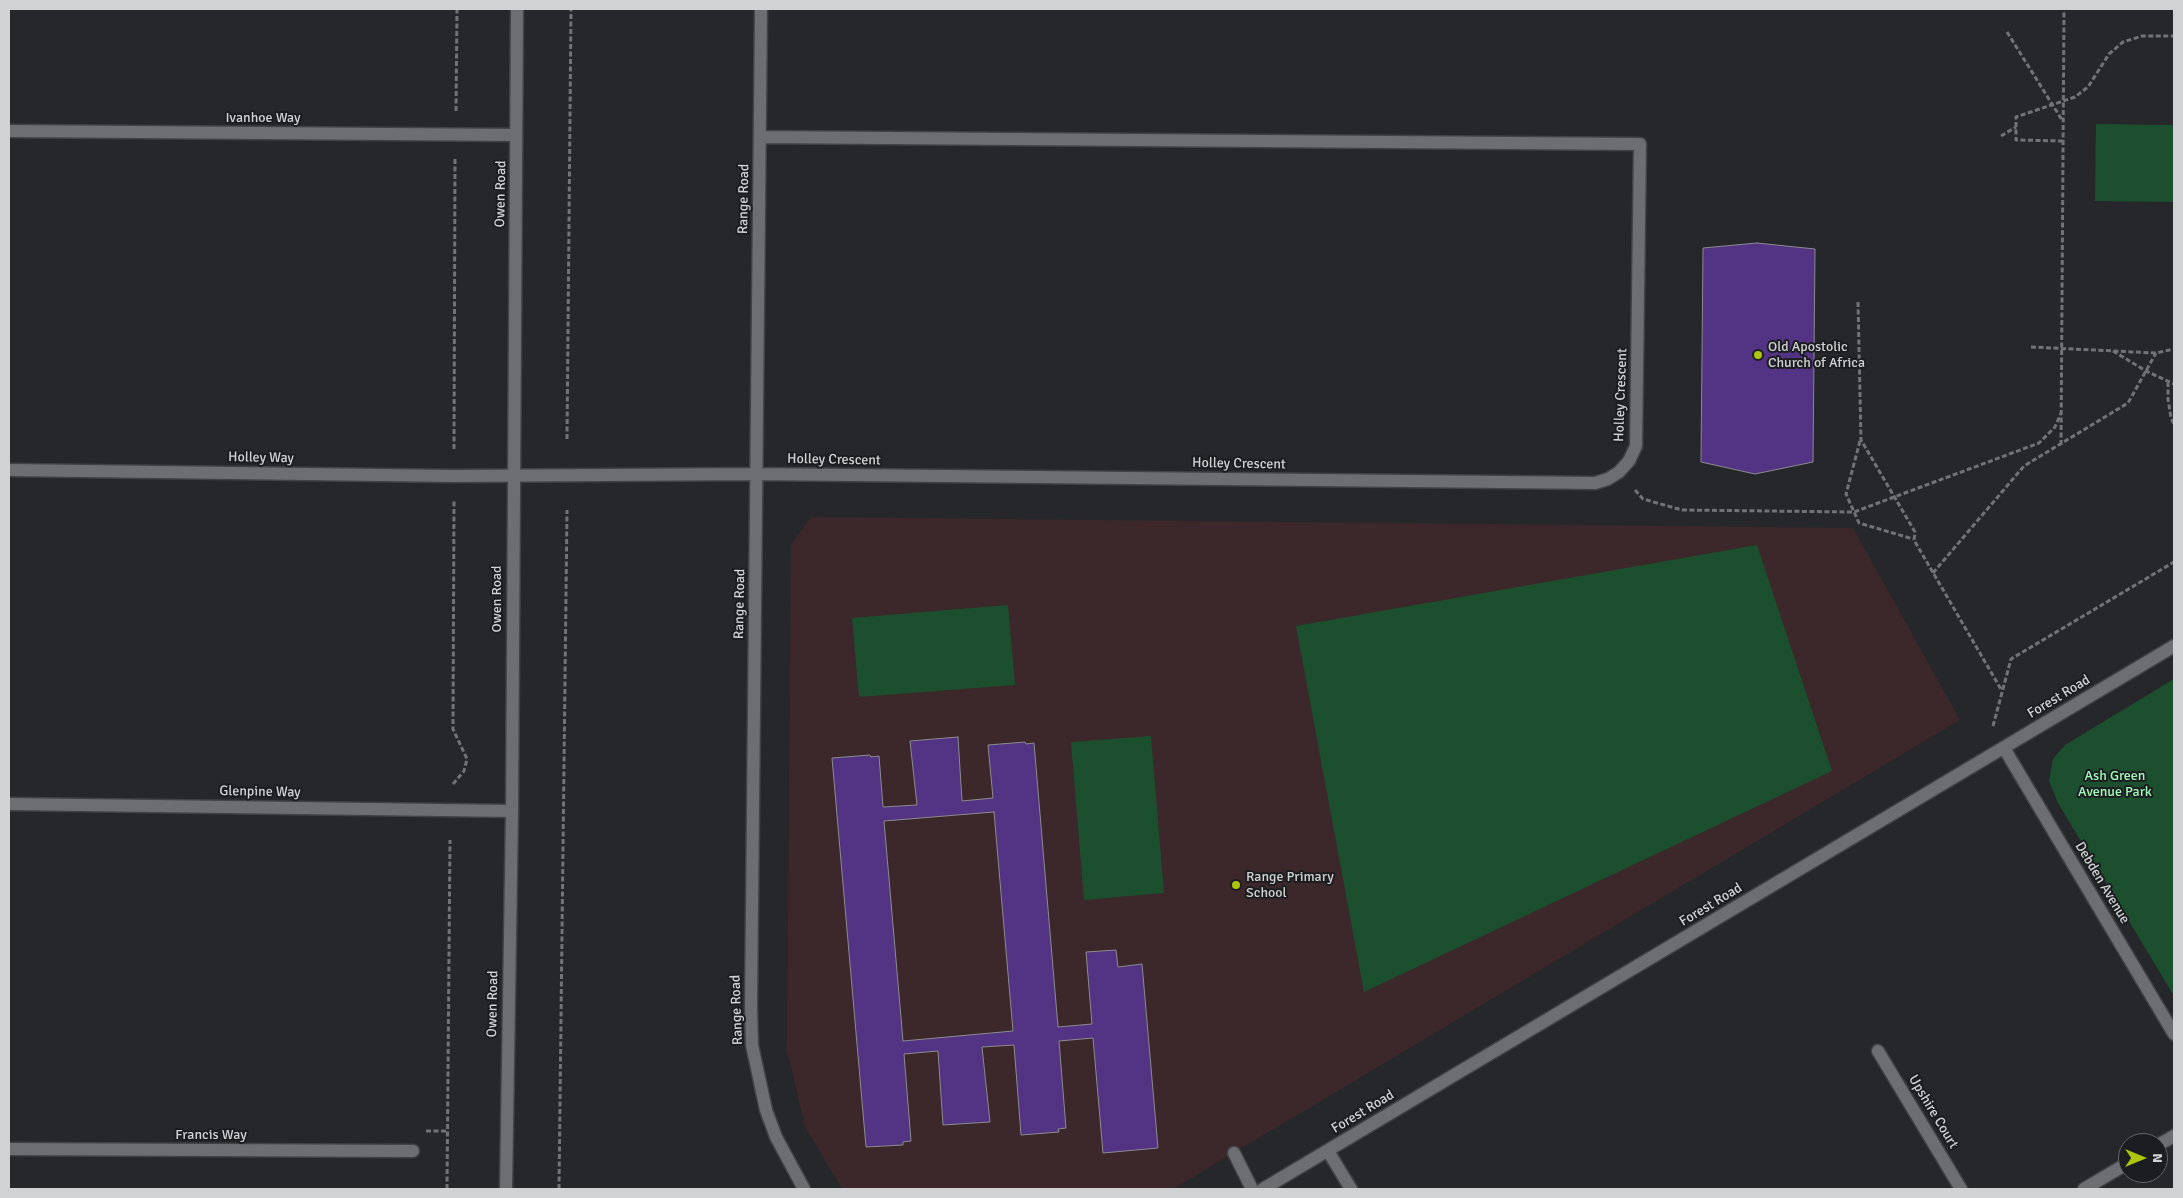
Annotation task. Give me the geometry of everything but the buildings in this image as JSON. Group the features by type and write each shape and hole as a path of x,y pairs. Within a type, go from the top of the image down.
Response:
{"street":[{"name":"Owen Road","path":"506,1189 512,811 517,9"},
{"name":"Range Road","path":"761,9 752,1045 766,1110 776,1137 804,1189"},
{"name":"Ivanhoe Way","path":"9,131 516,135"},
{"name":"Holley Crescent","path":"513,475 756,474 1594,483 1608,479 1619,472 1630,461 1636,446 1640,144 760,137"},
{"name":"Holley Way","path":"9,470 513,475"},
{"name":"Forest Road","path":"1263,1189 2174,646"},
{"name":"Debden Avenue","path":"2004,748 2174,1034"},
{"name":"Glenpine Way","path":"9,804 512,811"},
{"name":"Upshire Court","path":"1878,1051 1961,1189"},
{"name":"Francis Way","path":"9,1150 413,1151"},
{"path":"1328,1151 1351,1189"},
{"path":"1234,1153 1252,1189"},
{"path":"2084,1189 2118,1169"}],"path":[{"path":"456,111 457,9"},
{"path":"567,440 571,9"},
{"path":"2061,445 2064,9"},
{"path":"2007,32 2062,120"},
{"path":"2063,141 2016,140 2016,117 2075,97 2088,87 2109,54 2123,42 2142,36 2174,36"},
{"path":"2001,136 2016,128"},
{"path":"454,449 455,159"},
{"path":"1858,302 1861,440 1846,494 1860,523 1914,540"},
{"path":"2031,347 2156,353 2174,349"},
{"path":"2112,351 2146,371 2174,384"},
{"path":"1933,573 2024,466 2128,403 2156,353"},
{"path":"2168,382 2168,399 2171,418 2174,424"},
{"path":"1619,472 1643,499 1682,510 1854,512 2039,443 2055,427 2061,413"},
{"path":"1861,440 1915,532 1914,540 2002,691"},
{"path":"453,784 464,771 467,759 452,729 454,499"},
{"path":"559,1189 567,510"},
{"path":"1991,731 2010,659 2174,562"},
{"path":"448,1189 450,840"},
{"path":"422,1131 448,1131"}],"shaded area":[{"name":"Range Primary School","path":"811,517 1853,528 1960,720 1173,1189 842,1189 805,1127 787,1050 791,545"}],"green space":[{"path":"2096,124 2174,125 2174,202 2095,201"},
{"path":"1757,545 1832,771 1364,992 1296,626"},
{"path":"1008,605 1015,685 859,697 852,618"},
{"name":"Ash Green Avenue Park","path":"2174,679 2174,996 2058,803 2049,781 2053,759 2065,745"},
{"path":"1151,736 1164,893 1084,900 1071,742"}],"place":[{"name":"Old Apostolic Church of Africa","path":"1758,355"},
{"name":"Range Primary School","path":"1236,885"}]}
